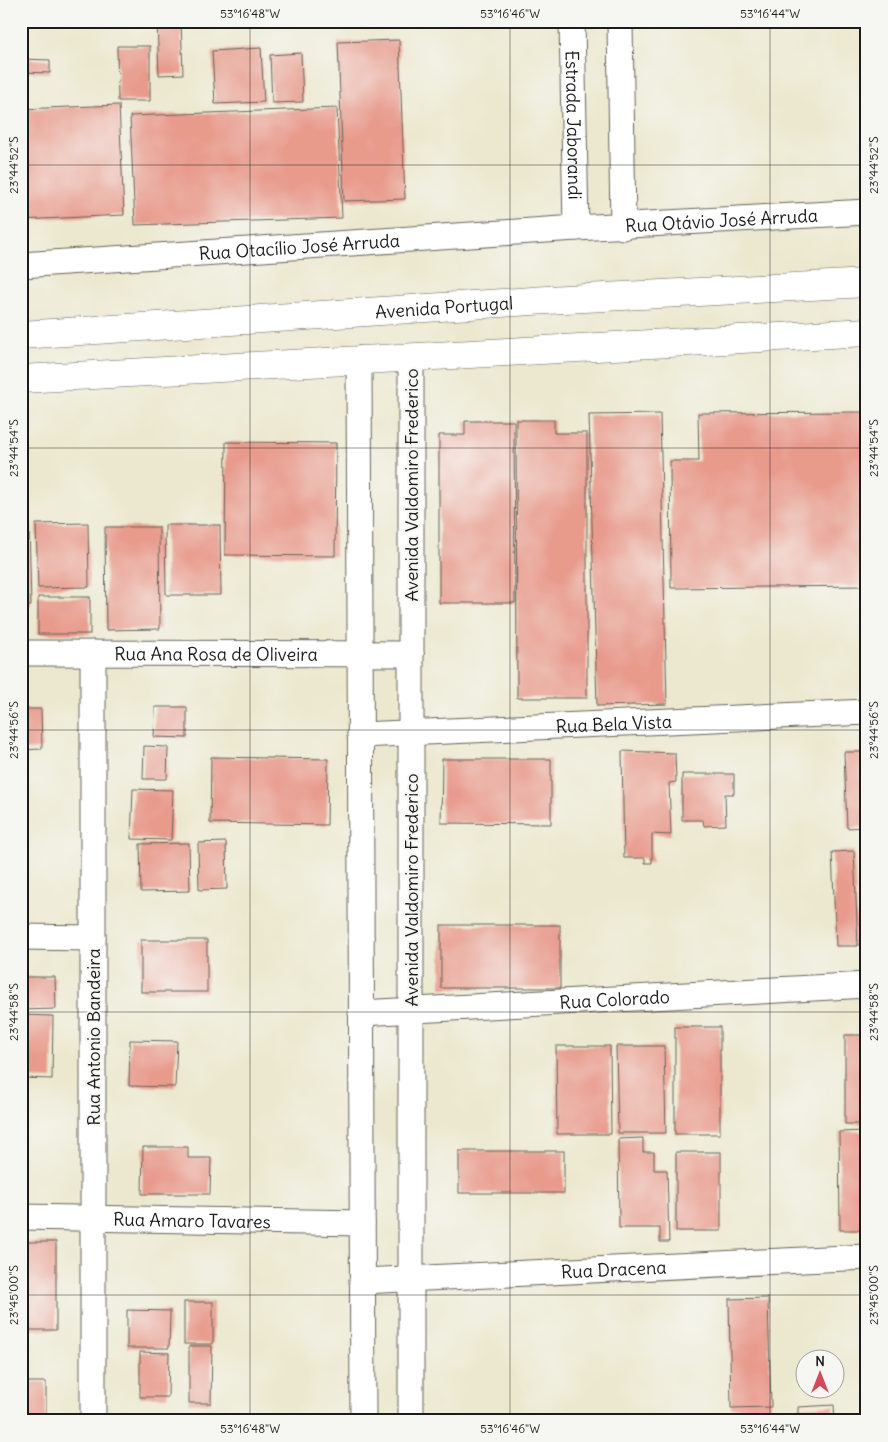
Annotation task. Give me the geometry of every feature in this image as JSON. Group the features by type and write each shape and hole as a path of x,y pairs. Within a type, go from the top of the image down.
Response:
{"main road":[{"name":"Avenida Portugal","path":"21,335 557,300 867,283"},
{"path":"21,379 867,332"}],"street":[{"name":"Estrada Jaborandi","path":"572,21 576,228"},
{"path":"620,21 623,227"},
{"name":"Rua Otávio José Arruda","path":"576,228 623,227 867,212"},
{"name":"Rua Otacílio José Arruda","path":"21,265 576,228"},
{"name":"Avenida Valdomiro Frederico","path":"411,358 411,1421"},
{"path":"359,359 362,1421"},
{"name":"Rua Ana Rosa de Oliveira","path":"21,653 411,654"},
{"name":"Rua Antonio Bandeira","path":"92,653 93,1421"},
{"name":"Rua Bela Vista","path":"360,735 867,712"},
{"path":"21,937 92,938"},
{"name":"Rua Colorado","path":"361,1013 867,985"},
{"name":"Rua Amaro Tavares","path":"21,1218 362,1222"},
{"name":"Rua Dracena","path":"362,1282 867,1257"}],"building":[{"path":"157,21 181,21 183,74 159,75"},
{"path":"399,40 405,199 344,201 338,42"},
{"path":"117,46 150,46 150,101 118,101"},
{"path":"261,48 264,102 215,104 212,51"},
{"path":"301,53 303,102 272,103 270,55"},
{"path":"21,59 50,60 50,73 21,72"},
{"path":"119,105 124,215 21,220 21,109"},
{"path":"337,108 342,218 135,225 130,116"},
{"path":"867,412 867,586 671,588 670,461 699,461 698,413"},
{"path":"660,414 667,704 597,706 589,415"},
{"path":"516,420 554,420 554,433 587,433 587,698 517,698"},
{"path":"465,421 514,421 515,603 439,603 439,435 465,435"},
{"path":"226,442 336,443 335,556 225,555"},
{"path":"21,523 29,523 31,606 21,606"},
{"path":"88,523 89,587 38,588 36,524"},
{"path":"165,525 220,525 221,595 166,595"},
{"path":"105,527 159,527 160,629 106,630"},
{"path":"38,597 90,597 90,634 38,634"},
{"path":"155,707 187,707 187,738 154,737"},
{"path":"21,709 41,709 42,749 21,750"},
{"path":"144,746 168,747 167,779 143,779"},
{"path":"622,751 675,753 676,782 669,783 671,835 652,834 652,863 645,863 645,858 624,858"},
{"path":"844,752 867,752 867,827 847,828"},
{"path":"211,757 328,759 327,825 210,823"},
{"path":"442,759 551,759 551,824 441,823"},
{"path":"682,774 734,774 734,794 725,794 726,825 704,826 703,820 682,820"},
{"path":"133,789 173,790 171,840 131,839"},
{"path":"226,842 227,889 199,890 198,843"},
{"path":"189,843 190,891 141,892 140,844"},
{"path":"854,851 858,946 836,946 832,852"},
{"path":"861,851 867,851 867,911 865,911"},
{"path":"441,925 560,925 560,988 441,988"},
{"path":"141,940 207,940 207,992 141,992"},
{"path":"21,977 55,977 56,1009 21,1010"},
{"path":"21,1015 53,1016 52,1079 21,1078"},
{"path":"675,1027 720,1027 720,1134 675,1134"},
{"path":"845,1035 867,1035 867,1124 845,1124"},
{"path":"130,1040 177,1041 175,1087 129,1086"},
{"path":"556,1046 610,1046 611,1134 557,1134"},
{"path":"616,1046 664,1046 666,1133 618,1133"},
{"path":"867,1131 867,1230 840,1230 839,1132"},
{"path":"643,1138 643,1152 654,1152 654,1170 667,1170 669,1242 660,1242 660,1228 619,1228 618,1139"},
{"path":"143,1147 188,1147 188,1158 211,1158 210,1194 142,1194"},
{"path":"459,1151 564,1151 564,1193 459,1193"},
{"path":"676,1152 721,1152 721,1231 676,1231"},
{"path":"21,1242 56,1242 56,1330 21,1330"},
{"path":"768,1298 771,1407 731,1408 729,1299"},
{"path":"184,1302 213,1302 213,1344 184,1344"},
{"path":"127,1310 170,1311 169,1348 127,1348"},
{"path":"189,1346 212,1346 211,1403 189,1403"},
{"path":"140,1352 169,1353 168,1397 140,1397"},
{"path":"21,1382 46,1382 46,1421 21,1421"},
{"path":"834,1405 835,1421 798,1421 798,1407"}]}
